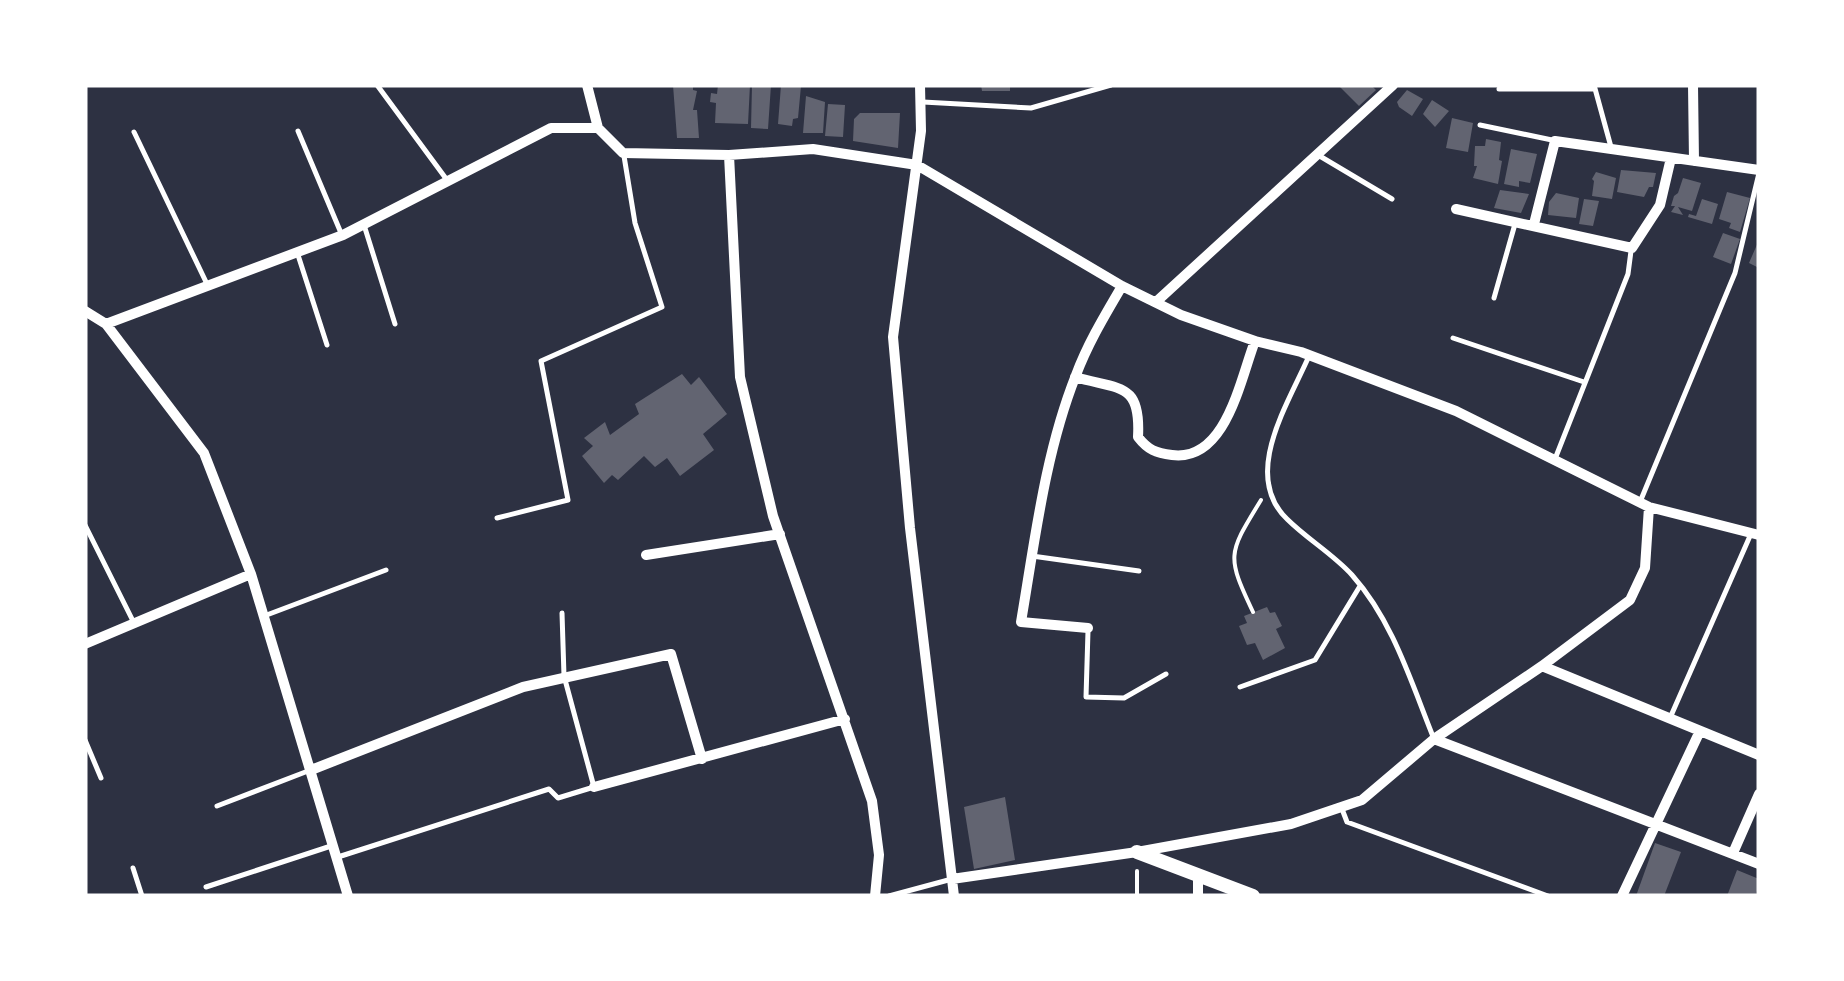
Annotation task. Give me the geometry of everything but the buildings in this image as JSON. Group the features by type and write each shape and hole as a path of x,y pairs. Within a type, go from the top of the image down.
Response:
{"street":[{"path":"587,85 598,128 624,153 729,154 813,149 917,166 1122,286 1181,315 1309,355 1456,410 1645,504 1755,534"},
{"path":"920,85 923,102 917,166 893,337 910,528 954,896"},
{"path":"1156,302 1393,85"},
{"path":"1694,85 1694,161"},
{"path":"106,324 343,236 551,128 598,128"},
{"path":"1534,224 1555,141 1759,172"},
{"path":"729,154 740,377 780,534 872,801 878,855 875,896"},
{"path":"1456,209 1632,248 1660,205 1671,158"},
{"path":"1088,628 1020,622 1047,471 1075,377 1122,286"},
{"path":"85,311 106,324 204,453 251,574 348,896"},
{"path":"1075,377 1128,392 1136,400 1138,437 1144,445 1154,452 1184,456 1210,443 1221,428 1255,341"},
{"path":"952,879 1137,852 1290,824 1362,800 1434,739 1630,600 1645,568 1645,504"},
{"path":"646,555 780,534"},
{"path":"85,644 251,574"},
{"path":"311,770 523,687 671,654 702,759"},
{"path":"1542,666 1759,755"},
{"path":"594,787 845,720"},
{"path":"1622,896 1700,731"},
{"path":"1434,739 1759,864"},
{"path":"1732,854 1759,794"},
{"path":"1137,852 1253,896"},
{"path":"1198,875 1198,896"}],"lane":[{"path":"376,85 448,182"},
{"path":"923,102 1031,108 1111,85"},
{"path":"1499,89 1594,87 1610,150"},
{"path":"1480,125 1555,141"},
{"path":"298,131 343,236"},
{"path":"134,132 207,284"},
{"path":"497,518 568,500 541,361 662,306 635,223 624,153"},
{"path":"1318,155 1392,199"},
{"path":"1645,504 1734,273 1759,172"},
{"path":"1494,298 1516,221"},
{"path":"364,226 395,324"},
{"path":"1555,460 1628,274 1632,248"},
{"path":"297,252 326,345"},
{"path":"1453,338 1584,382"},
{"path":"1309,355 1274,435 1268,462 1268,488 1273,504 1351,574 1386,621 1434,739"},
{"path":"85,525 134,623"},
{"path":"1670,718 1755,534"},
{"path":"1032,556 1139,572"},
{"path":"264,616 386,570"},
{"path":"1240,687 1314,660 1360,586"},
{"path":"206,887 548,789 558,798 594,787 564,676 562,613"},
{"path":"1088,628 1086,697 1124,698 1166,674"},
{"path":"85,740 101,778"},
{"path":"217,806 311,770"},
{"path":"1342,809 1347,822 1548,896"},
{"path":"133,868 142,896"},
{"path":"889,896 952,879"}],"path":[{"path":"1254,612 1236,574 1234,546 1268,488"},
{"path":"1137,852 1137,896"}]}
